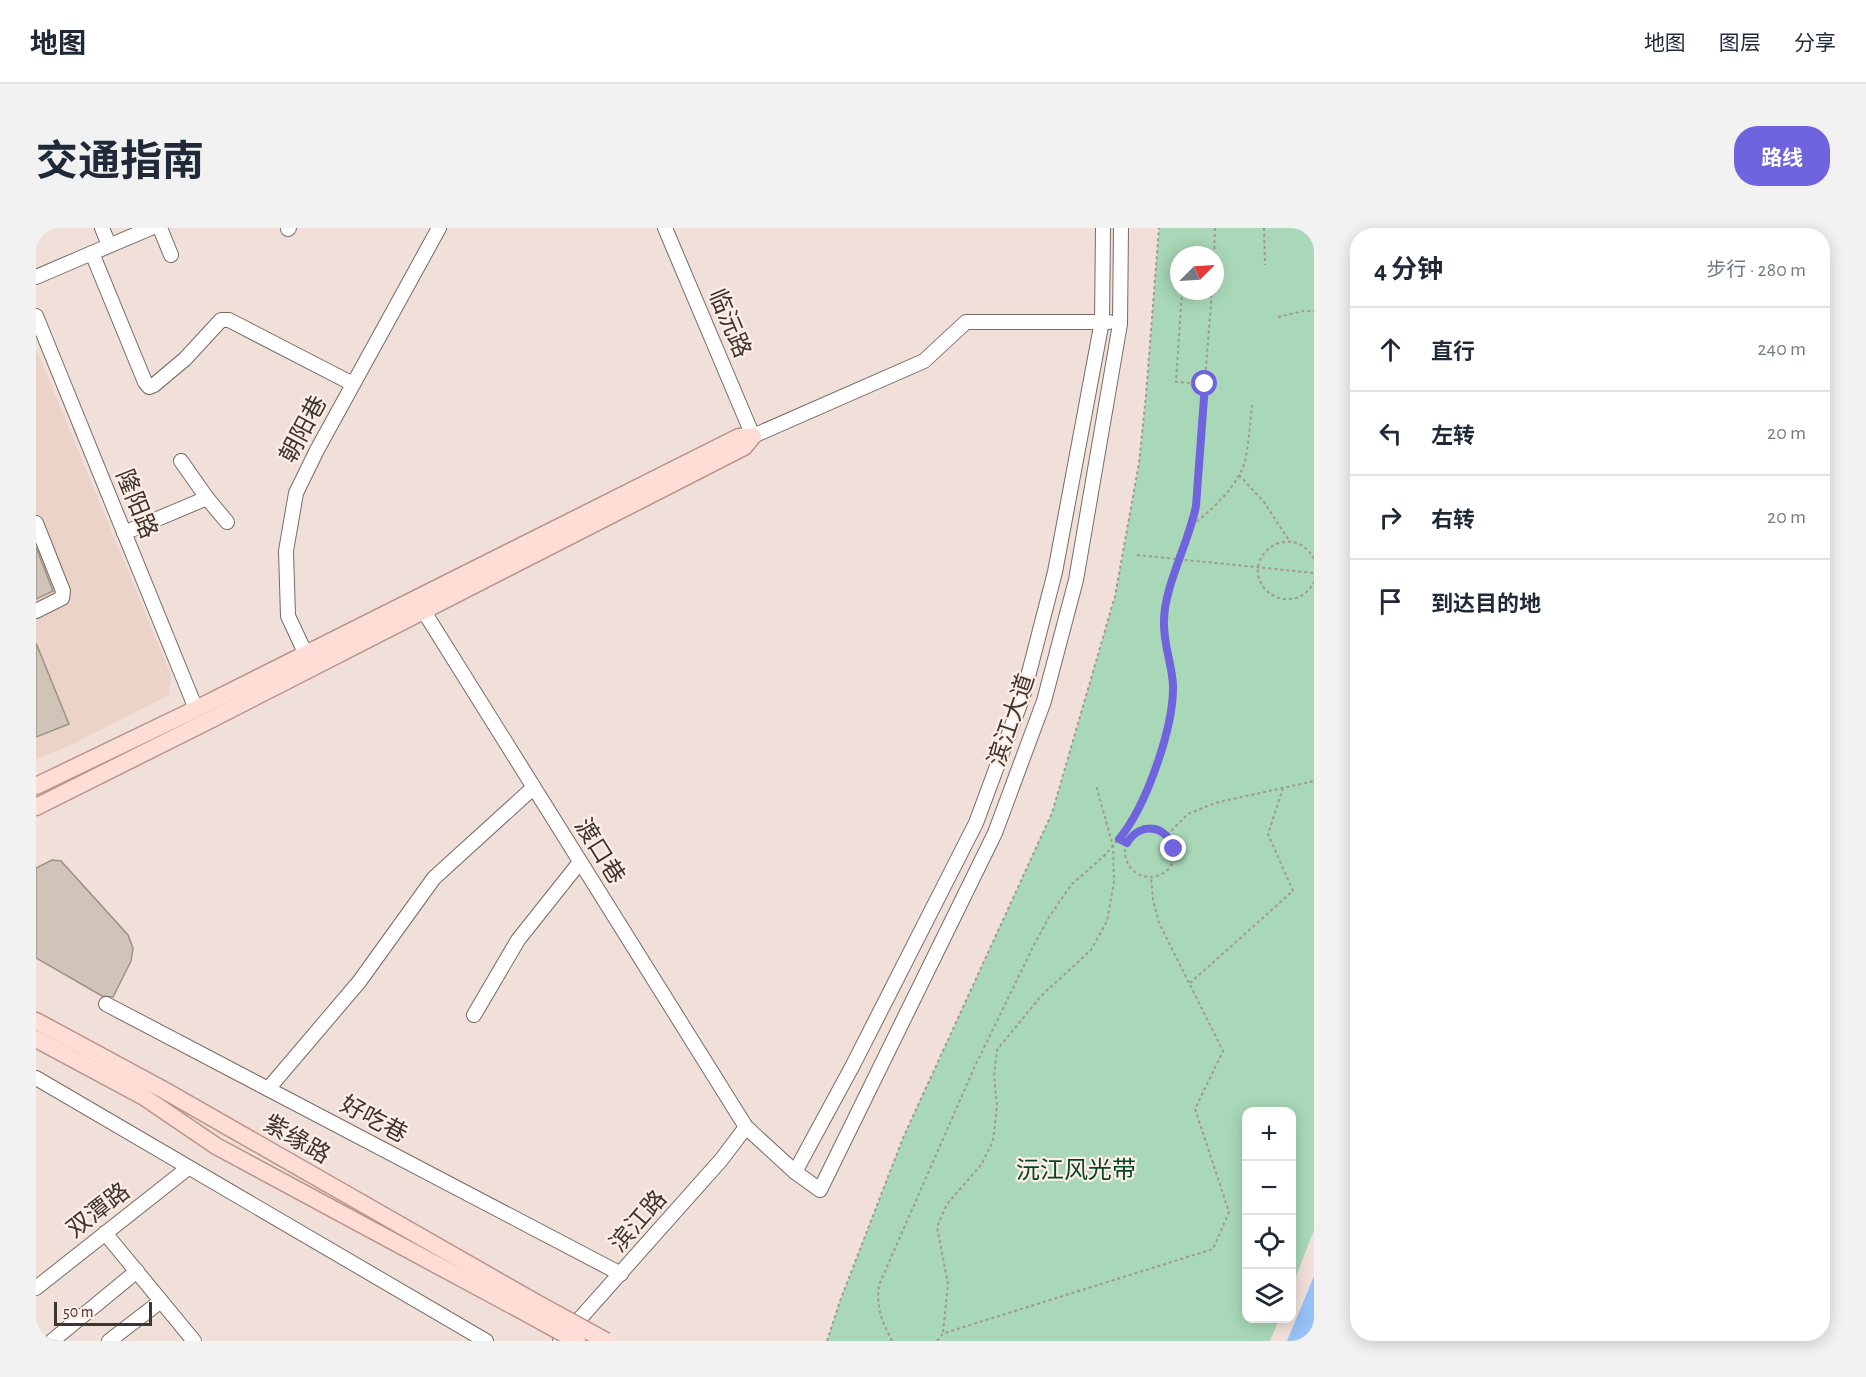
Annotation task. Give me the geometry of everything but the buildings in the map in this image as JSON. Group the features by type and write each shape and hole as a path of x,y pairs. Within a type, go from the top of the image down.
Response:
{"main road":[{"path":"36,807 309,661 738,437 753,436"},
{"path":"36,786 196,709 309,661"},
{"name":"紫缘路","path":"36,1021 162,1089 531,1308"},
{"name":"紫缘路","path":"36,1039 144,1097 216,1146 531,1308"},
{"path":"531,1308 577,1341"},
{"path":"531,1308 606,1341"}],"street":[{"path":"102,228 110,245"},
{"path":"36,277 151,228"},
{"path":"160,228 171,255"},
{"name":"朝阳巷","path":"309,661 288,616 286,551 296,493 439,228"},
{"name":"临沅路","path":"666,228 753,436"},
{"name":"滨江大道","path":"795,1172 853,1065 976,823 1023,696 1055,572 1102,321 1103,228"},
{"name":"滨江大道","path":"820,1190 995,833 1044,701 1076,580 1120,324 1121,228"},
{"path":"92,253 149,387 185,359 221,320 229,321 353,384"},
{"name":"隆阳路","path":"36,316 196,709"},
{"path":"753,436 924,361 966,322 1102,321 1120,324"},
{"path":"181,461 227,522"},
{"path":"124,533 207,498"},
{"path":"36,523 63,591 62,598 57,602 36,611"},
{"name":"渡口巷","path":"419,605 746,1127 795,1172 820,1190"},
{"path":"268,1089 359,982 434,878 533,788"},
{"path":"474,1015 518,940 580,862"},
{"name":"好吃巷","path":"106,1004 621,1274"},
{"path":"36,1078 486,1341"},
{"name":"滨江路","path":"560,1341 721,1161 746,1127"},
{"name":"双潭路","path":"36,1288 188,1168"},
{"path":"105,1233 194,1341"},
{"path":"52,1341 137,1272"},
{"path":"109,1341 161,1301"}],"path":[{"path":"827,1341 840,1301 903,1138 1052,813 1115,596 1140,451 1159,228"},
{"path":"1214,246 1215,228"},
{"path":"1264,228 1265,265"},
{"path":"1181,300 1176,382 1205,384"},
{"path":"892,1341 881,1320 877,1301 879,1285 975,1066 1049,917 1071,885 1113,846 1130,826 1145,794 1167,732 1173,685 1164,621 1167,598 1192,526 1196,506 1211,300"},
{"path":"1278,317 1304,311 1314,312"},
{"path":"1192,526 1206,514 1239,476 1245,461 1252,405"},
{"path":"1239,476 1264,502 1290,542"},
{"path":"1314,559 1303,546 1290,542 1275,544 1267,549 1259,569 1262,585 1276,598 1295,599 1304,595 1314,582"},
{"path":"1137,555 1314,573"},
{"path":"1167,835 1188,814 1215,803 1314,781"},
{"path":"943,1334 948,1284 937,1227 947,1204 981,1165 993,1141 997,1105 994,1076 997,1050 1041,996 1090,951 1107,921 1114,882 1113,846 1096,785"},
{"path":"1190,983 1293,891 1268,834 1283,788"},
{"path":"1145,828 1161,830 1167,835 1174,849 1171,865 1166,871 1151,877 1136,872 1130,866 1126,859 1127,843 1131,836 1145,828"},
{"path":"1119,839 1127,843"},
{"path":"937,1341 943,1334 1214,1249 1229,1212 1195,1108 1223,1051 1160,923 1151,877"}],"shaded area":[{"path":"36,348 171,675 169,695 75,743 36,760"}],"green space":[{"name":"沅江风光带","path":"1159,228 1314,228 1314,1230 1296,1277 1296,1107 1242,1107 1242,1323 1277,1323 1270,1341 827,1341 840,1301 903,1138 1052,813 1115,596 1139,463"}],"water":[{"path":"1314,1276 1314,1341 1287,1341"}],"route":[{"path":"1174,849 1167,835 1153,828 1137,831 1127,843 1119,839 1130,826 1145,794 1167,732 1173,685 1164,621 1167,598 1192,526 1196,506 1205,384"}]}
